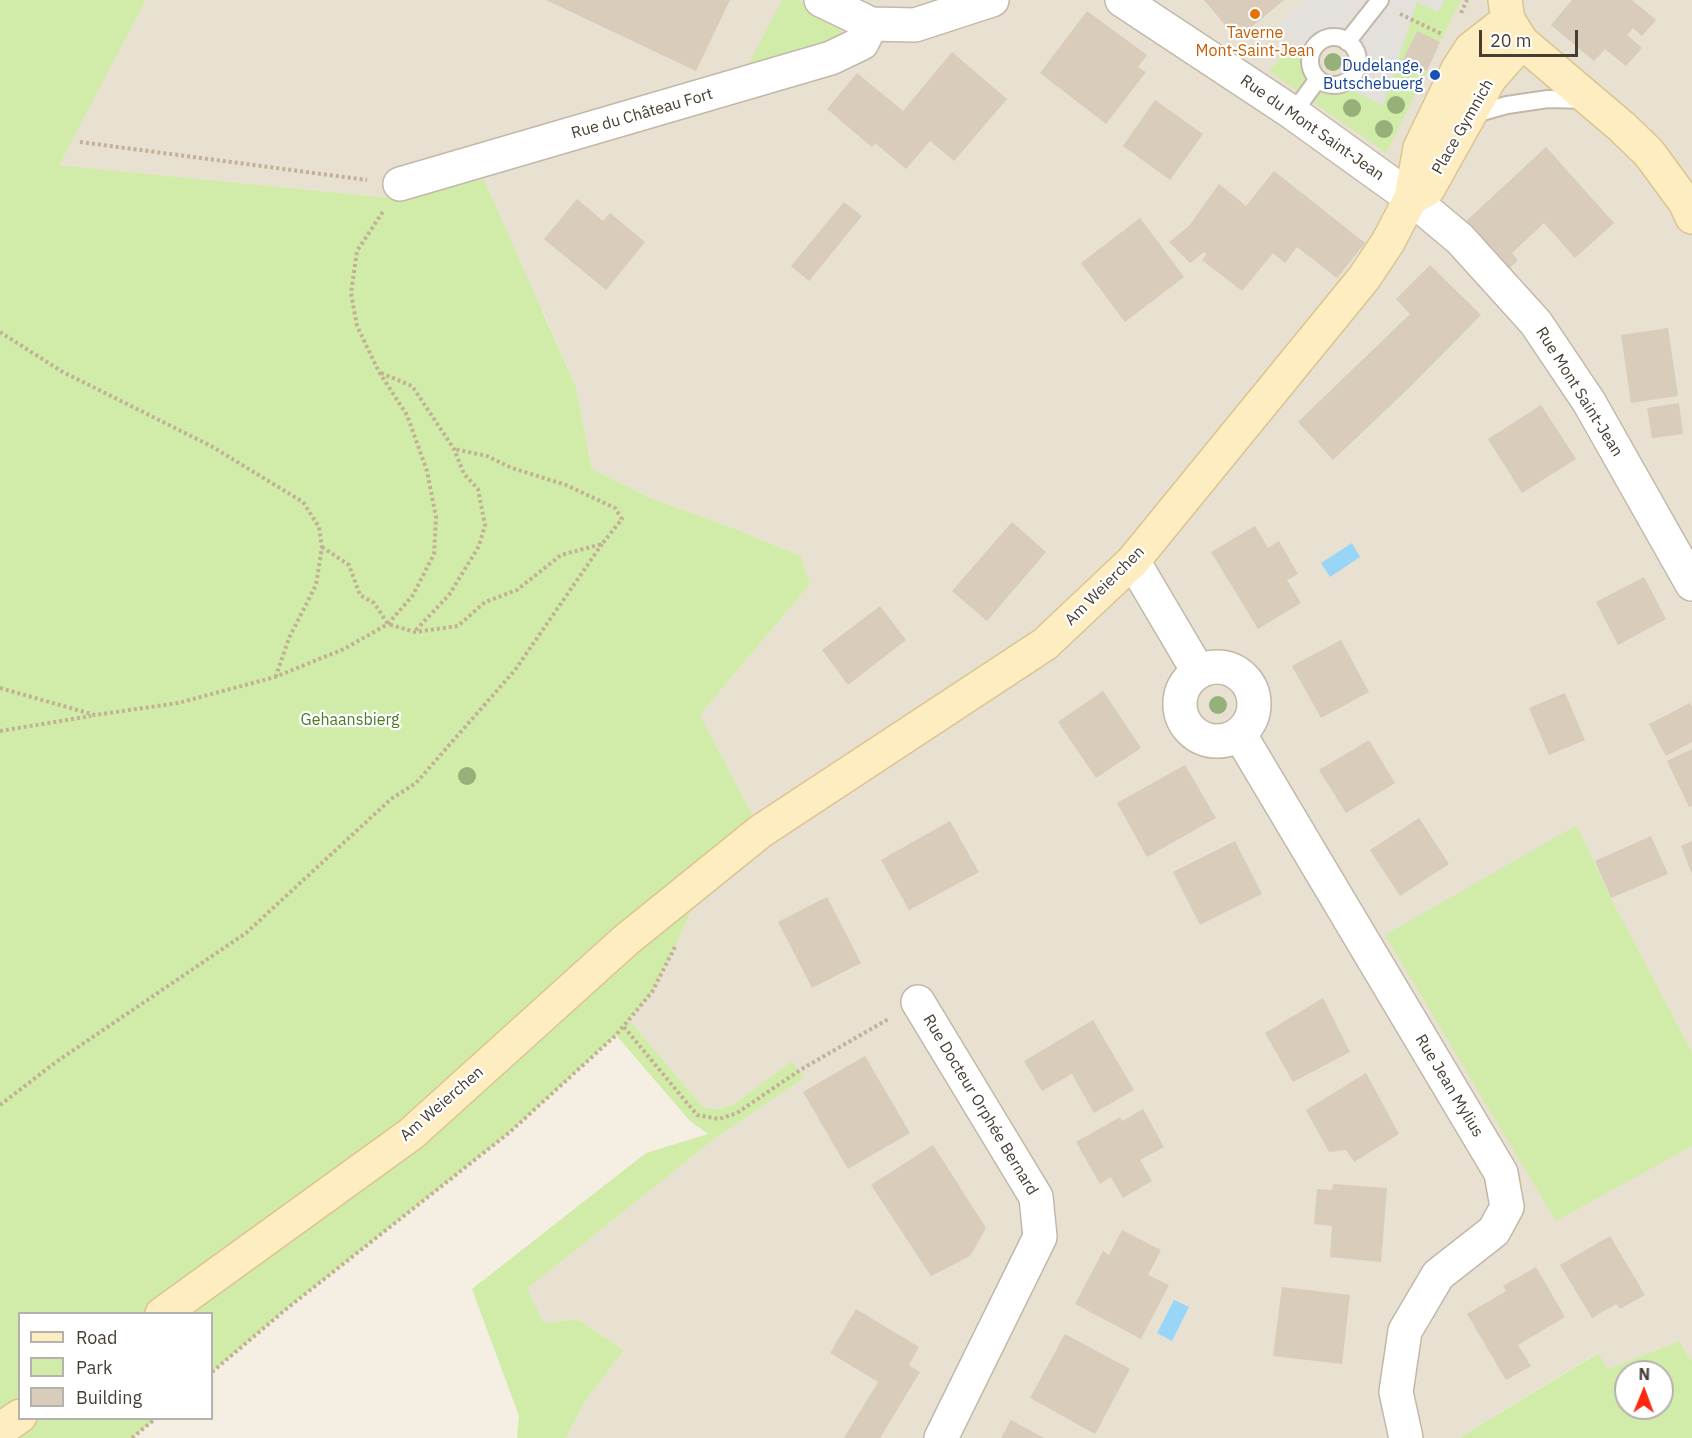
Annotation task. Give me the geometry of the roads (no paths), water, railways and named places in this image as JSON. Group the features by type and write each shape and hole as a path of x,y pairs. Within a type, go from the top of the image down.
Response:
{"main road":[{"name":"Place Gymnich","path":"1411,198 1420,148 1458,69 1471,49 1511,21"},
{"name":"Place Gymnich","path":"1411,198 1428,189 1490,78 1511,21"},
{"path":"1511,21 1589,100 1649,153 1692,217"},
{"name":"Am Weierchen","path":"165,1312 411,1134 626,940 761,831 1045,644 1133,561 1364,278 1388,242 1411,198"},
{"path":"0,1430 18,1417"}],"street":[{"path":"821,0 871,24 915,25 992,0"},
{"name":"Rue du Mont Saint-Jean","path":"1122,0 1293,112 1411,198"},
{"name":"Rue du Château Fort","path":"400,184 831,58 862,43 871,24"},
{"name":"Rue Mont Saint-Jean","path":"1411,198 1460,239 1536,323 1589,402 1692,584"},
{"path":"1133,561 1198,671"},
{"path":"1217,666 1235,671 1249,684 1255,702 1252,720 1240,735 1224,742 1206,741 1190,732 1181,717 1179,699 1185,683 1198,671 1217,666"},
{"name":"Rue Jean Mylius","path":"1240,735 1501,1173 1507,1207 1494,1231 1438,1275 1405,1331 1396,1392 1406,1438"},
{"name":"Rue Docteur Orphée Bernard","path":"918,1002 1036,1197 1041,1237 941,1438"}],"lane":[{"path":"1347,42 1379,1"},
{"path":"1328,38 1338,38 1347,42 1357,55 1357,66 1352,76 1344,82 1333,85 1318,79 1310,66 1315,46 1328,38"},
{"path":"1293,112 1318,79"},
{"path":"1467,116 1507,105 1548,99 1589,100"}],"water":[{"path":"1352,543 1360,557 1330,577 1321,563"},
{"path":"1174,1300 1189,1307 1172,1341 1157,1333"}],"place":[{"name":"Taverne Mont-Saint-Jean","path":"1255,14"},
{"name":"Dudelange, Butschebuerg","path":"1435,75"}],"park label":[{"name":"Gehaansbierg","path":"350,720"}]}
